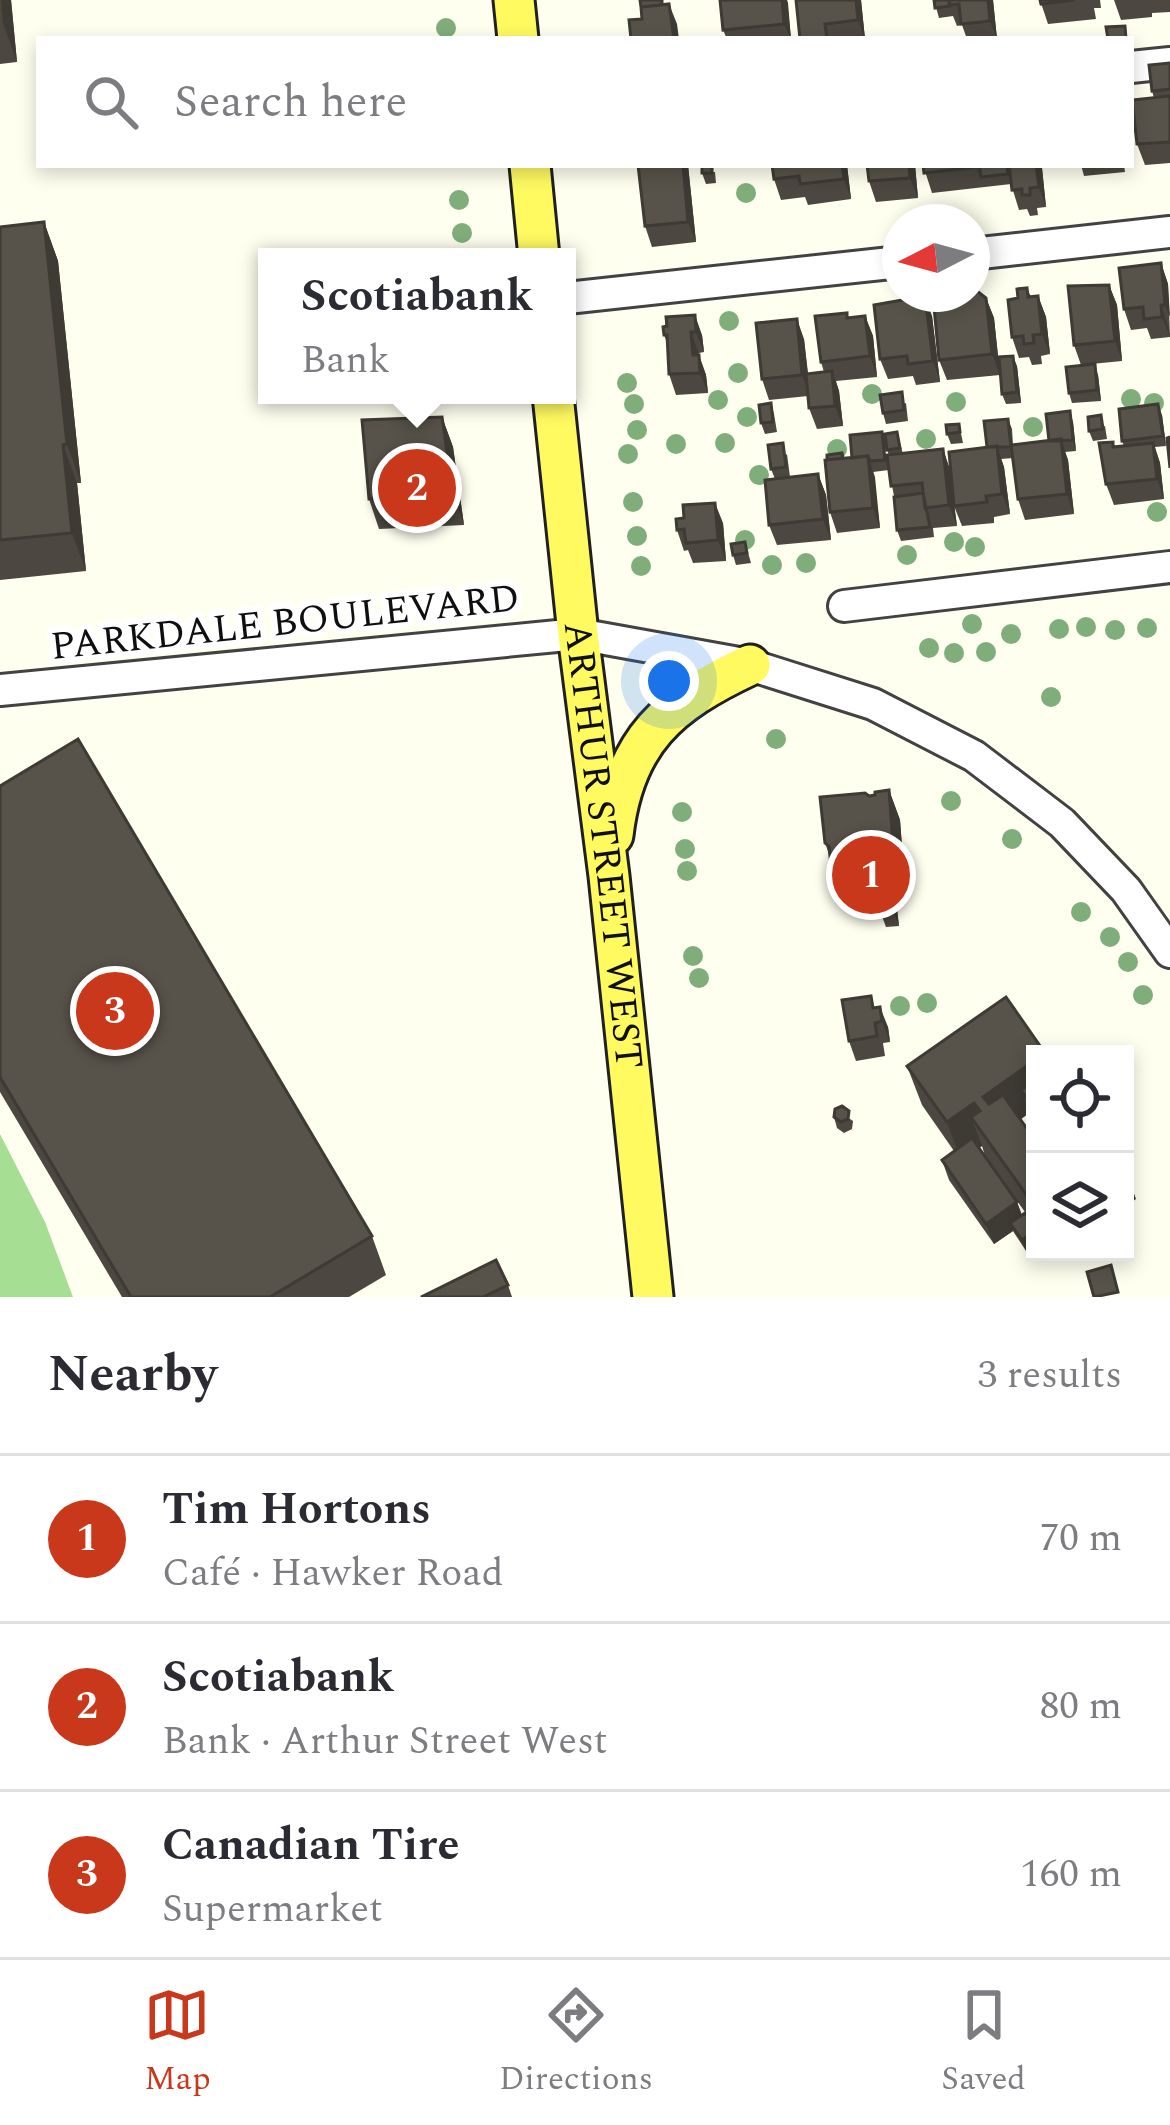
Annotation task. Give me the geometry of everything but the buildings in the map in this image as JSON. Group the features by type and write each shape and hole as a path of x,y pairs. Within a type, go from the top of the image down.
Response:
{"main road":[{"path":"514,0 518,36"},
{"path":"530,168 538,248"},
{"name":"ARTHUR STREET WEST","path":"555,404 653,1297"},
{"path":"609,876 620,801 641,746 669,712 705,686 750,665"}],"street":[{"path":"1134,67 1170,63"},
{"path":"990,252 1170,232"},
{"path":"576,297 882,264"},
{"path":"844,606 1170,567"},
{"name":"PARKDALE BOULEVARD","path":"0,689 578,634 750,665 873,704 974,757 1062,823 1126,890 1170,952"}],"green space":[{"path":"0,1134 45,1222 73,1297 0,1297"}],"place":[{"name":"Scotiabank","path":"417,488"},
{"name":"Tim Hortons","path":"871,875"},
{"name":"Canadian Tire","path":"115,1011"}]}
